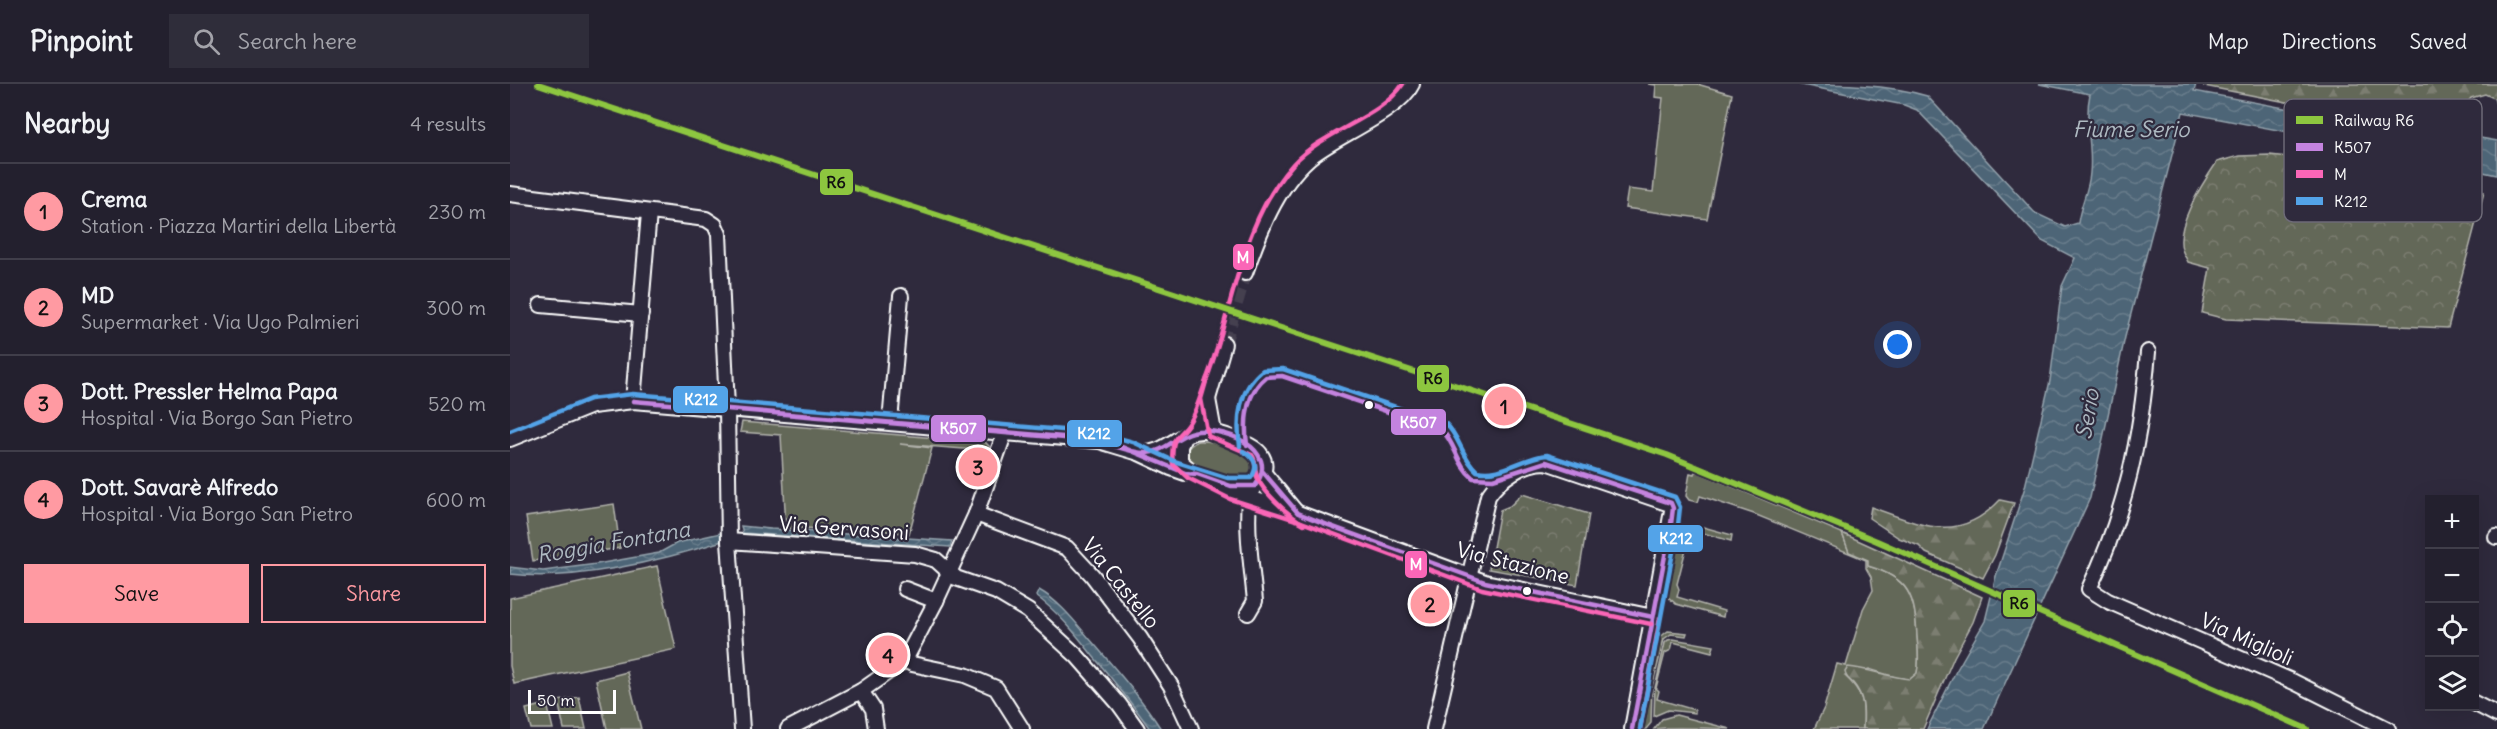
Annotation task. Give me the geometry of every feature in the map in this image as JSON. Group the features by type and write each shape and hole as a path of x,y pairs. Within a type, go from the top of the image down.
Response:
{"street":[{"path":"1245,273 1272,209 1299,168 1323,147 1398,103 1412,84"},
{"path":"510,194 706,219 715,225 719,234 727,408 729,542 742,729"},
{"path":"633,401 650,213"},
{"path":"890,422 901,296"},
{"path":"541,305 641,314"},
{"path":"1195,474 1180,461 1180,446 1208,399 1224,344"},
{"name":"Via Miglioli","path":"2148,352 2144,404 2129,482 2105,558 2089,589 2108,601 2294,682 2388,729"},
{"path":"1139,453 1159,451 1188,434 1214,432 1208,399"},
{"name":"Via Stazione","path":"513,438 592,406 633,401 1099,441 1139,453 1178,471 1195,474 1227,486 1233,492 1252,492 1298,513 1468,577 1653,617"},
{"path":"510,424 513,438"},
{"path":"788,729 861,691 905,660 936,601 976,514 1005,432"},
{"name":"Via Stazione","path":"1214,432 1256,449 1262,454 1265,463 1263,472 1298,513"},
{"path":"1434,729 1488,496 1509,474 1533,464 1546,462 1673,505 1632,729"},
{"path":"1248,613 1255,601 1252,492 1263,472"},
{"name":"Via Castello","path":"976,514 1067,548 1092,575 1140,638 1171,686 1191,729"},
{"name":"Via Gervasoni","path":"729,542 915,554 936,560 949,574 996,592 1028,611 1077,656 1133,727"},
{"path":"905,589 936,601"},
{"path":"905,660 912,664 966,675 996,688 1022,729"},
{"path":"861,691 873,709 876,729"},
{"path":"2479,705 2497,715"}],"green space":[{"path":"1648,84 1697,84 1732,94 1707,219 1625,208 1628,189 1653,192 1663,98 1655,97 1656,85"},
{"path":"2205,84 2497,84 2497,108 2494,98 2485,94 2470,99 2284,99 2284,101 2204,86"},
{"path":"2239,156 2284,157 2284,222 2476,222 2448,328 2226,319 2202,313 2210,268 2188,262 2182,249 2183,228 2198,192 2217,162"},
{"path":"742,422 985,442 989,446 989,451 900,444 932,448 909,534 871,529 786,528 781,435 740,432"},
{"path":"1198,441 1220,444 1242,454 1252,464 1250,477 1238,481 1192,463 1187,453 1191,445"},
{"path":"1695,471 1842,533 1849,552 1868,560 1868,566 1893,576 1907,590 1916,622 1917,674 1910,679 1898,678 1869,669 1845,676 1860,694 1863,729 1814,729 1824,708 1837,664 1846,666 1863,609 1873,590 1871,577 1866,568 1866,560 1754,514 1700,496 1698,502 1689,500 1686,496 1690,473 1694,474"},
{"path":"1522,494 1589,514 1577,585 1489,569 1500,510 1510,506"},
{"path":"2000,500 2014,503 1995,555 1983,578 1926,553 1919,546 1899,538 1869,518 1871,507 1923,525 1954,527 1969,523"},
{"path":"614,504 620,548 533,561 526,517"},
{"path":"1696,525 1732,535 1731,541 1696,531 1690,533 1677,584 1679,589 1677,597 1724,611 1723,617 1676,604 1666,595 1678,529"},
{"path":"1842,533 1982,597 1973,622 1954,657 1923,729 1863,729 1862,699 1845,672 1848,667 1910,679 1917,673 1918,664 1916,622 1907,590 1893,576 1868,566 1868,560 1849,552"},
{"path":"657,566 676,649 514,684 510,666 510,598"},
{"path":"1668,631 1687,633 1686,636 1671,634 1664,639 1652,687 1651,723 1646,729 1642,729 1659,638"},
{"path":"1673,639 1714,646 1712,652 1673,642 1671,650 1665,653 1656,688 1659,691 1657,699 1695,710 1695,713 1668,710 1654,716 1655,688 1665,643"},
{"path":"627,672 641,729 607,729 596,680"},
{"path":"579,697 586,729 564,729 558,701"},
{"path":"547,704 553,729 531,729 526,709"},
{"path":"1676,715 1730,729 1654,729 1662,719"}],"water":[{"name":"Fiume Serio","path":"1797,84 1879,87 1927,96 2035,213 2065,227 2078,223 2089,179 2091,163 2088,104 2090,94 2039,84 2196,84 2194,91 2284,108 2284,131 2183,112 2125,337 2090,498 1984,729 1927,729 1955,673 1985,621 1996,576 2025,487 2050,381 2062,286 2075,258 2042,241 1917,110 1904,105"},
{"name":"Fiume Serio","path":"2482,138 2497,141 2497,175 2482,172"},
{"path":"741,526 952,541 950,547 743,533"},
{"path":"721,533 722,541 672,556 617,568 561,575 510,574 510,567 543,571 659,553 677,543"},
{"path":"1039,590 1055,601 1076,622 1130,686 1161,729 1150,729 1073,632 1052,609 1036,596"}],"pier":[{"path":"1990,586 2044,610 2040,617 1988,595"}],"tunnel":[{"path":"1224,344 1245,273"}],"rail line":[{"name":"R6","path":"538,84 1667,455 1877,541 2307,729"}],"transit line":[{"name":"M","path":"1403,84 1381,106 1305,152 1275,187 1261,212 1240,266 1198,404 1189,423 1175,440 1173,464 1188,478 1230,499 1296,520 1482,589 1651,624"},
{"name":"K212","path":"1240,446 1239,415 1249,386 1263,370 1283,369 1446,424 1477,471 1503,469 1547,455 1675,497 1680,507 1678,525 1640,729"},
{"name":"K507","path":"1247,445 1246,417 1254,391 1266,377 1282,376 1442,430 1463,467 1473,478 1493,479 1546,462 1671,503 1673,508 1671,524 1632,729"},
{"name":"M","path":"1207,378 1201,399 1208,436 1252,455 1258,479 1268,494 1283,509 1304,524"},
{"name":"K212","path":"510,431 590,399 633,394 1075,431 1111,436 1133,442 1174,461 1228,478 1251,478 1255,466 1250,456 1243,451"},
{"name":"K507","path":"633,401 1088,439 1095,440 1103,442 1126,450 1133,452 1140,453 1159,450 1193,432 1218,432 1245,442 1255,450 1261,461 1261,472 1255,486 1231,486 1197,474 1185,473 1122,447 1099,441 633,401"},
{"name":"K507","path":"1263,472 1298,513 1328,525 1485,582 1653,617"},
{"name":"M","path":"1640,729 1660,618"}],"place":[{"name":"Crema","path":"1504,406"},
{"name":"Dott. Pressler Helma Papa","path":"978,467"},
{"name":"MD","path":"1430,604"},
{"name":"Dott. Savarè Alfredo","path":"888,655"}],"water label":[{"name":"Serio","path":"2087,414"},
{"name":"Roggia Fontana","path":"613,542"}]}
